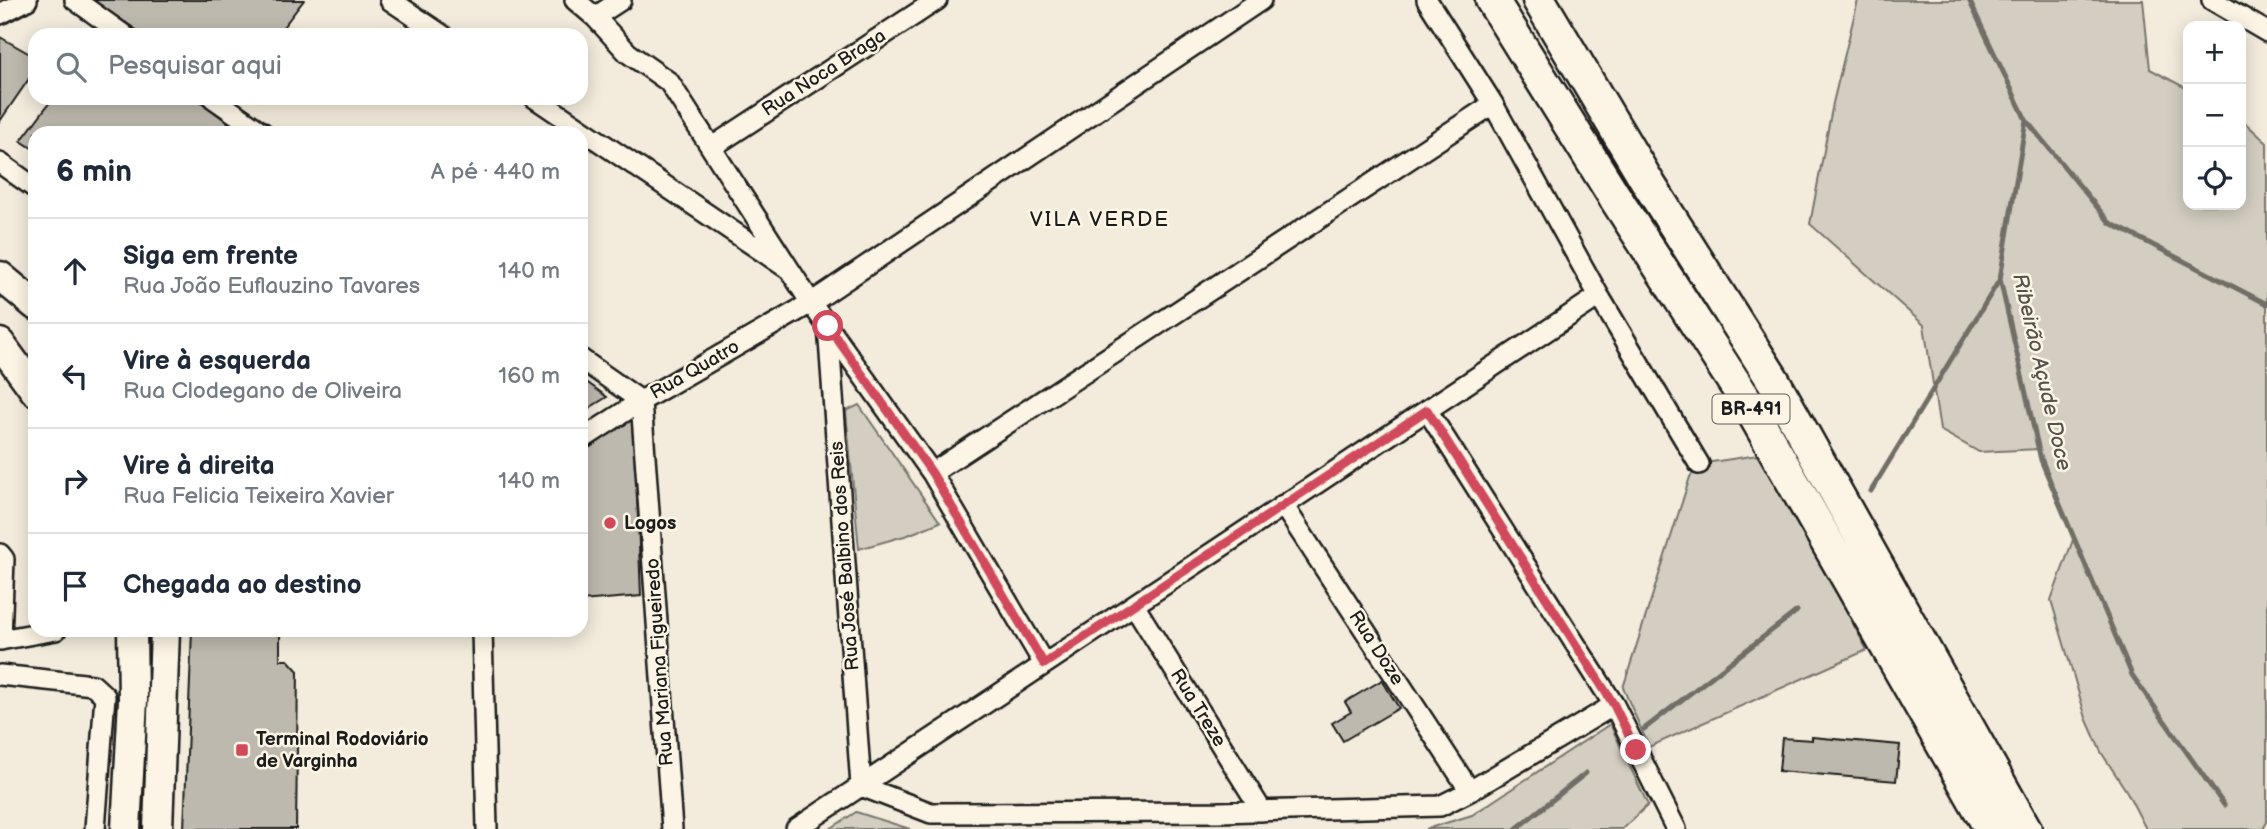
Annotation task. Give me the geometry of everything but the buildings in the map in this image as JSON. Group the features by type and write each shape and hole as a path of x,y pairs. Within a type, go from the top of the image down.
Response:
{"highway":[{"name":"BR-491","path":"1493,0 1750,407 1991,829"},
{"name":"BR-491","path":"1539,0 1650,186 1773,380 2025,829"}],"main road":[{"path":"0,276 28,299"},
{"path":"0,343 28,381"},
{"path":"126,829 133,701 130,637"},
{"path":"158,829 165,637"}],"street":[{"path":"0,14 27,0"},
{"path":"75,0 114,28"},
{"path":"390,0 432,28"},
{"path":"575,0 595,16 628,53 669,82 811,303 932,473 1044,664"},
{"path":"595,16 621,0"},
{"name":"Rua Noca Braga","path":"712,147 937,0"},
{"name":"Rua Quatro","path":"588,435 641,401 811,303 1261,0"},
{"path":"1427,0 1493,104 1599,296 1699,464"},
{"path":"2212,0 2267,32"},
{"path":"932,473 1493,104"},
{"path":"223,105 253,126"},
{"path":"545,105 576,126"},
{"path":"588,134 794,273"},
{"path":"0,163 28,183"},
{"path":"796,829 1599,296"},
{"name":"Rua José Balbino dos Reis","path":"828,326 861,786"},
{"path":"588,364 641,401"},
{"name":"Rua Mariana Figueiredo","path":"641,401 672,829"},
{"path":"1427,410 1614,705 1676,829"},
{"name":"Rua Doze","path":"1283,505 1470,791"},
{"path":"0,554 4,559 0,640 28,635"},
{"name":"Rua Treze","path":"1134,604 1262,811"},
{"path":"482,637 487,829"},
{"path":"0,675 93,685 105,696 95,829"},
{"path":"861,786 931,813 1262,811 1440,806 1614,705"}],"shaded area":[{"path":"1858,0 2143,0 2150,69 2183,86 2183,210 2246,210 2246,124 2267,143 2267,822 2263,829 2146,829 2127,792 2101,752 2086,718 2051,600 2074,537 2039,449 1979,452 1940,430 1924,325 1810,224 1833,103"},
{"path":"859,405 940,522 908,535 859,549 846,411"},
{"path":"1764,454 1867,650 1649,747 1623,688 1690,477 1699,464"},
{"path":"1610,724 1648,805 1622,829 1426,829 1472,815"},
{"path":"856,812 910,829 830,829"}],"waterway":[{"name":"Ribeirão Açude Doce","path":"1969,0 2026,120 2000,279 2041,460 2132,675 2224,805"},
{"path":"2026,120 2110,223 2267,304"},
{"path":"1871,491 2000,279"},
{"path":"1644,729 1797,611"},
{"path":"1516,829 1586,773"}],"place":[{"name":"Logos","path":"610,523"},
{"name":"Terminal Rodoviário de Varginha","path":"242,750"}],"district":[{"name":"VILA VERDE","path":"1100,219"}],"route":[{"path":"828,326 932,473 1044,664 1427,410 1614,705 1636,750"}]}
